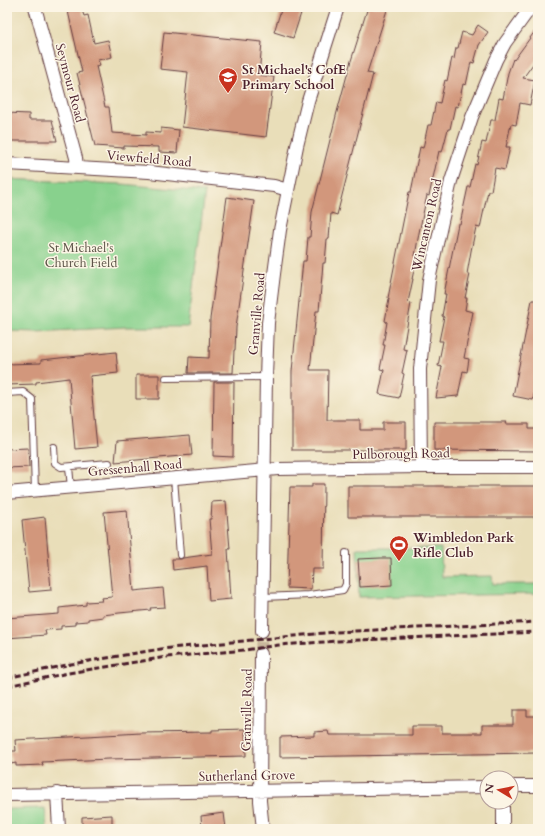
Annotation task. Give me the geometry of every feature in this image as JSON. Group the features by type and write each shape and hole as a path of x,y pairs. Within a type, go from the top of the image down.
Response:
{"street":[{"name":"Seymour Road","path":"35,7 76,158 77,167"},
{"name":"Granville Road","path":"262,631 266,377 269,316 280,230 297,146 308,101 338,7"},
{"name":"Wincanton Road","path":"421,467 420,369 429,280 451,181 472,117 496,60 505,43 531,7"},
{"name":"Viewfield Road","path":"7,164 157,173 274,186 288,190"},
{"name":"Pulborough Road","path":"265,470 421,467 538,467"},
{"name":"Gressenhall Road","path":"7,493 265,470"},
{"name":"Granville Road","path":"261,654 260,801 263,829"},
{"name":"Sutherland Grove","path":"7,795 479,786"},
{"path":"519,786 538,786"},
{"path":"57,793 59,829"},
{"path":"503,810 503,829"}],"lane":[{"path":"166,378 266,377"},
{"path":"7,393 23,392 32,399 35,491"},
{"path":"54,447 55,463 61,467 109,463"},
{"path":"69,467 71,488"},
{"path":"174,478 180,555"},
{"path":"263,597 309,595 343,590 346,584 346,553"}],"green space":[{"name":"St Michael's Church Field","path":"7,179 122,184 205,192 188,327 126,327 36,332 7,331"},
{"name":"Wimbledon Park Rifle Club","path":"357,548 441,548 442,577 492,576 493,584 538,584 538,594 359,597"},
{"path":"45,808 47,829 7,829 7,809"}],"building":[{"path":"67,7 81,7 84,16 88,15 94,43 108,40 112,57 98,60 100,65 96,66 105,107 109,107 112,133 146,135 146,132 161,133 161,128 179,130 177,153 159,152 159,147 124,146 124,148 95,146 77,73 82,72"},
{"path":"282,7 303,7 293,38 274,32"},
{"path":"368,7 388,7 367,73 373,74 337,215 331,213 329,239 327,239 325,263 323,263 319,311 316,311 310,370 328,370 327,420 360,420 360,430 383,430 383,422 406,422 406,450 292,450 292,371 303,261 306,261 312,212 337,112"},
{"path":"478,25 488,32 479,45 474,63 471,62 466,85 463,84 458,107 455,106 450,129 448,129 442,152 439,151 429,196 427,195 419,233 415,256 417,256 408,302 411,303 403,349 407,350 399,398 379,394 384,370 380,369 385,345 383,345 387,322 385,321 388,298 409,192 411,192 420,147 423,148 428,125 431,125 436,102 440,103 445,80 447,81 452,58 454,59 456,48 458,48 462,32 472,35"},
{"path":"538,27 538,57 523,78 535,80 530,105 520,103 516,125 511,124 506,147 510,147 505,170 495,168 491,191 488,191 480,228 476,227 471,251 467,274 470,274 465,298 467,298 465,310 473,312 464,358 469,359 467,372 463,371 458,396 436,398 442,367 438,366 443,341 439,341 444,317 442,316 446,294 444,294 458,224 460,224 468,187 470,187 475,164 477,165 482,142 486,143 491,120 495,120 499,98 503,99 508,73 513,59 514,60"},
{"path":"164,32 262,42 259,75 274,77 266,137 182,127 188,72 160,69"},
{"path":"7,113 29,114 29,120 52,120 57,141 11,141 11,139 7,139"},
{"path":"227,197 254,201 236,327 233,373 188,373 189,357 209,358 210,319"},
{"path":"532,300 538,300 538,373 533,400 513,396"},
{"path":"116,352 118,373 90,376 97,447 75,449 69,378 36,382 36,384 7,385 7,364 41,363 41,360"},
{"path":"136,375 159,375 159,399 136,399"},
{"path":"214,382 234,382 233,457 213,456"},
{"path":"434,422 507,422 506,424 529,424 529,429 538,429 538,451 434,450"},
{"path":"190,435 192,455 115,462 117,441"},
{"path":"28,448 29,467 7,468 7,449"},
{"path":"312,484 324,484 323,569 312,569 311,589 287,588 290,487 312,487"},
{"path":"348,486 538,486 538,517 348,517"},
{"path":"226,501 230,549 228,549 231,599 209,601 207,566 173,570 172,559 212,554 209,519 211,519 212,502"},
{"path":"127,510 134,591 163,588 165,607 103,615 103,617 88,619 88,621 75,622 75,625 61,626 61,629 45,630 46,635 7,638 7,618 59,614 59,608 86,605 86,602 102,601 101,598 112,597 104,512"},
{"path":"45,517 51,590 29,592 22,520"},
{"path":"391,558 392,585 360,587 358,559"},
{"path":"513,710 527,710 527,716 538,716 538,753 280,757 280,737 314,736 314,732 328,731 329,735 412,735 412,726 442,726 442,733 482,733 482,725 513,725"},
{"path":"245,729 246,756 109,759 42,762 43,765 16,766 16,763 11,764 10,751 16,751 15,740 141,733 212,732 212,730"},
{"path":"224,813 226,829 202,829 201,816"},
{"path":"112,815 112,829 82,829 82,817"}],"tunnel":[{"path":"261,654 262,631"}],"railway":[{"path":"7,678 71,664 161,649 335,632 538,622"},
{"path":"7,686 68,673 167,657 245,650 279,645 538,632"}],"place":[{"name":"St Michael's CofE Primary School","path":"228,94"},
{"name":"Wimbledon Park Rifle Club","path":"399,562"}]}
